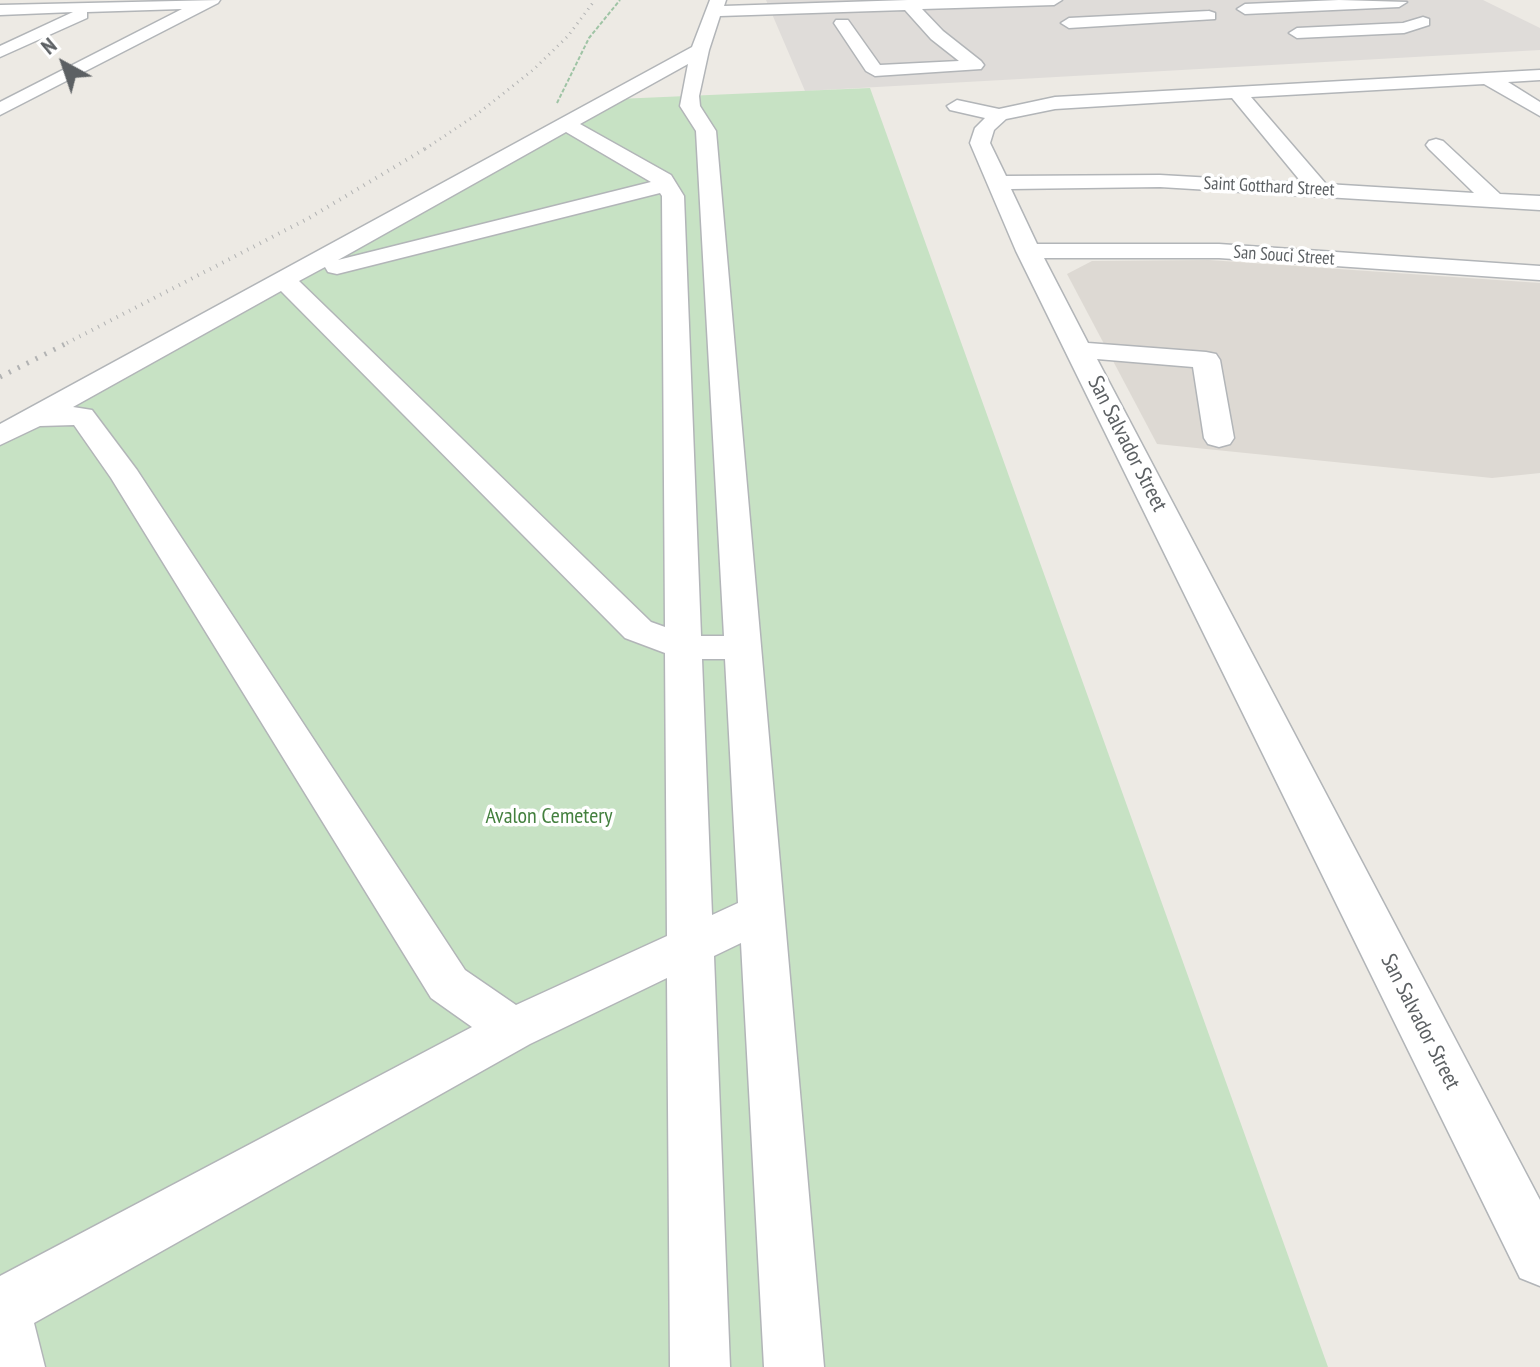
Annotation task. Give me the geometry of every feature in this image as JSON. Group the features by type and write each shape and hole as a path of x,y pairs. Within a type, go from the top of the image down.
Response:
{"street":[{"path":"794,1367 706,131 690,106 700,50 716,6 914,13 975,65 875,71 834,23 914,13 957,2 1054,0"},
{"path":"1040,1 1086,37"},
{"path":"1245,9 1387,1 1406,17 1423,22 1404,28 1297,33"},
{"path":"0,10 209,2"},
{"path":"0,109 209,2"},
{"path":"1311,6 1353,30"},
{"path":"0,52 99,7"},
{"path":"1069,23 1209,16"},
{"path":"0,436 700,50"},
{"path":"957,106 999,115 1055,103 1540,75"},
{"path":"1488,78 1540,110"},
{"path":"1236,91 1319,189"},
{"name":"San Salvador Street","path":"999,115 985,128 980,143 1028,251 1540,1258"},
{"path":"568,125 663,180 673,196 700,1367"},
{"path":"1436,145 1495,201"},
{"name":"Saint Gotthard Street","path":"998,183 1160,181 1540,203"},
{"path":"284,280 666,185"},
{"name":"San Souci Street","path":"1028,251 1219,251 1540,273"},
{"path":"284,280 638,630 684,647 742,648"},
{"path":"1080,350 1205,351 1219,438"},
{"path":"35,417 82,416 126,477 448,984 513,1029"},
{"path":"15,1367 0,1308 513,1029 762,912"}],"shaded area":[{"path":"766,0 1483,0 1540,28 1540,50 805,91"},
{"path":"1209,260 1540,283 1540,473 1492,478 1157,444 1067,274 1092,261"}],"green space":[{"name":"Avalon Cemetery","path":"870,88 1328,1367 0,1367 0,425 595,100"}],"railway":[{"path":"428,147 476,115 533,70 568,36 595,0"},
{"path":"67,343 309,218 428,147"},
{"path":"0,377 71,341"}]}
